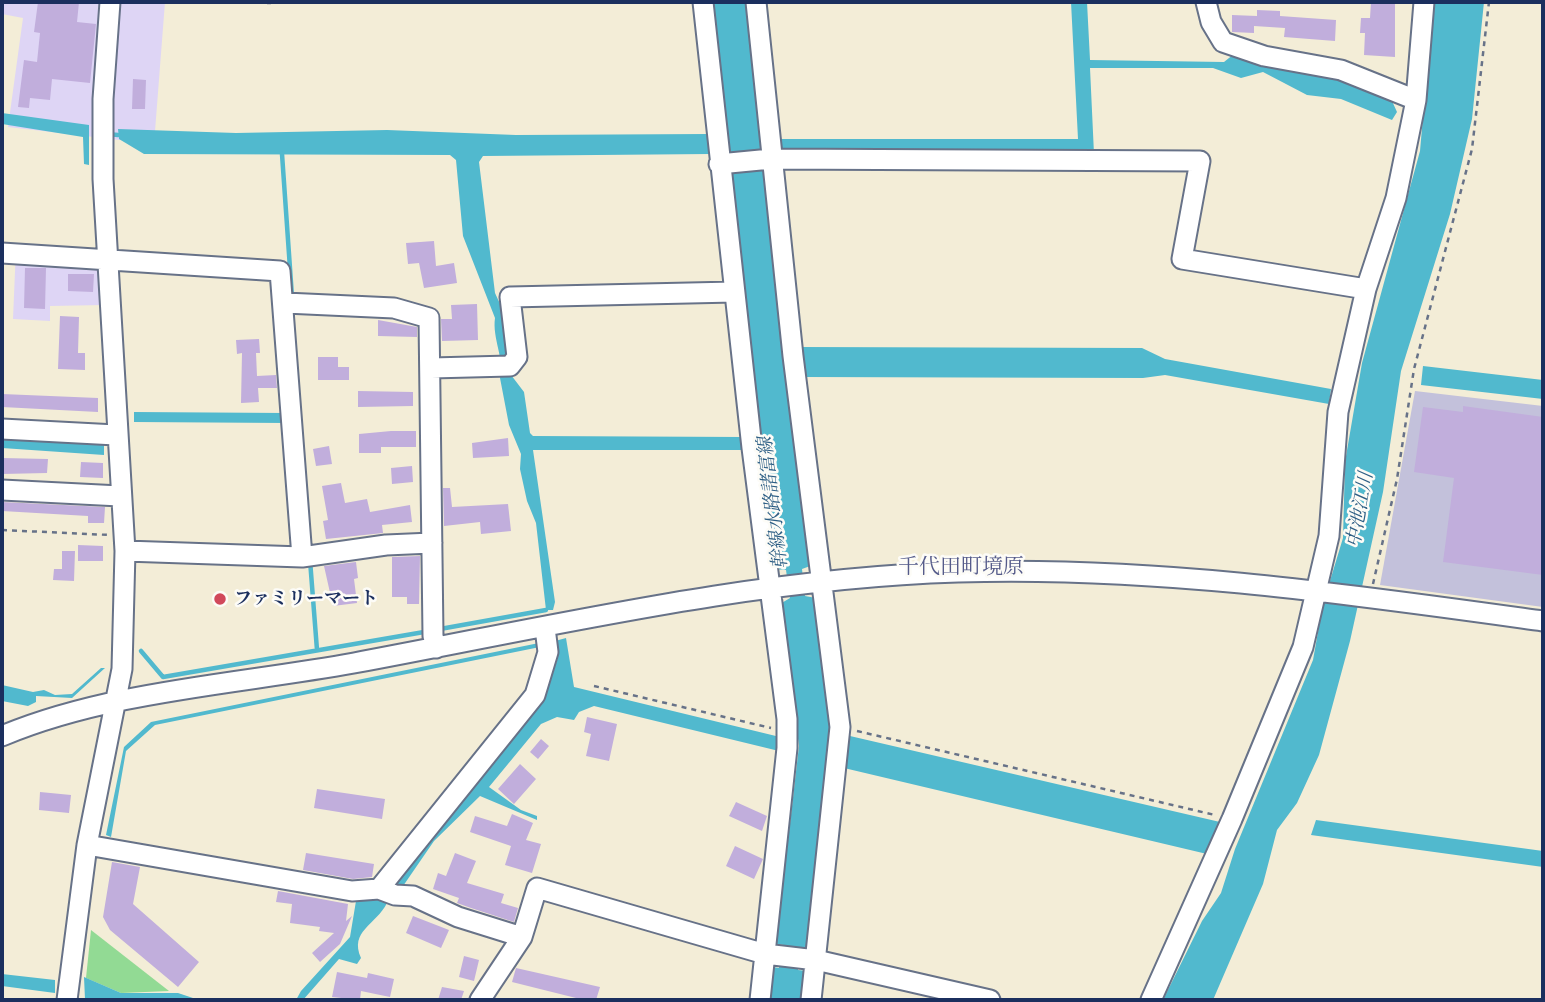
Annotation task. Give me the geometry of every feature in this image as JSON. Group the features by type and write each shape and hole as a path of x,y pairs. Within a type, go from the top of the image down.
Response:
{"street":[{"path":"67,1000 87,845 122,669 124,543 107,259 103,132 110,2"},
{"path":"703,2 794,364 795,585 788,739 770,955 760,1000"},
{"path":"756,2 734,292 751,442 840,727 810,959 811,1000"},
{"path":"1206,2 1211,22 1223,42 1265,56 1341,69 1416,100"},
{"path":"1151,1000 1232,819 1303,647 1329,536 1338,412 1366,289 1396,198 1416,100 1424,2"},
{"path":"745,162 1200,161 1182,259 1366,289"},
{"path":"2,253 280,271 292,303 308,557"},
{"path":"431,368 504,367 517,357 510,297 734,292"},
{"path":"292,303 394,307 429,318 433,636 436,648"},
{"path":"2,429 116,435"},
{"path":"2,490 120,496"},
{"path":"124,543 308,557 386,545 432,543"},
{"path":"2,736 64,714 117,701 795,585 955,572 1073,570 1203,577 1543,621"},
{"path":"379,889 535,695 548,652 545,628"},
{"path":"87,845 352,891 379,889 395,895 413,896 458,916 523,937"},
{"path":"480,1000 523,937 537,888 770,955 810,959 990,1000"}],"path":[{"path":"237,2 271,3"},
{"path":"1370,597 1397,478 1413,369 1472,149 1489,2"},
{"path":"2,530 124,543"},
{"path":"594,686 788,739"},
{"path":"840,727 1232,819"}],"shaded area":[{"path":"2,2 165,2 154,144 8,127 23,18 2,14"},
{"path":"16,248 100,253 104,305 50,306 50,321 13,319"},
{"path":"1415,391 1543,406 1543,607 1380,585"}],"green space":[{"path":"91,930 169,991 121,993 86,978"}],"water":[{"name":"幹線水路諸富線","path":"710,2 747,2 761,152 813,565 802,569 805,596 816,598 832,729 809,951 784,950 784,945 776,944 799,746 780,604 790,598 786,570 774,569"},
{"path":"1071,2 1087,2 1090,60 1224,62 1234,54 1316,71 1392,101 1397,112 1392,120 1341,99 1307,95 1263,72 1241,78 1213,68 1090,68 1094,154 780,154 780,139 1078,139"},
{"name":"中池江川","path":"1433,2 1484,2 1472,119 1450,214 1401,371 1383,492 1350,641 1319,755 1297,803 1277,830 1263,884 1213,1000 1163,1000 1202,921 1221,893 1235,849 1313,660 1323,604 1343,538 1345,462 1362,363 1420,151"},
{"path":"2,113 89,125 89,165 84,164 83,137 2,124"},
{"path":"118,129 236,133 387,130 516,135 708,134 710,154 483,156 479,162 495,293 506,317 508,371 524,392 530,433 533,436 743,437 743,450 533,450 555,602 553,610 546,610 536,523 527,501 520,469 521,454 509,425 500,378 501,364 495,318 463,236 456,160 450,155 144,154 119,139"},
{"path":"800,347 1142,348 1165,359 1331,389 1329,404 1165,375 1143,378 804,377"},
{"path":"1423,366 1543,380 1543,399 1421,385"},
{"path":"134,412 286,413 286,423 134,422"},
{"path":"2,439 104,445 104,455 2,448"},
{"path":"566,638 574,687 780,737 779,751 594,706 579,712 574,720 557,717 541,724 489,787 521,810 537,816 537,820 480,796 434,841 401,889 394,883 544,701 558,657 555,641"},
{"path":"539,643 540,647 155,725 126,751 111,837 106,835 124,747 151,722"},
{"path":"101,668 105,668 72,698 36,696 36,702 28,706 2,701 2,685 33,692 44,690 55,695 72,694"},
{"path":"850,736 1220,822 1207,854 844,768"},
{"path":"1316,820 1543,851 1543,867 1311,835"},
{"path":"360,898 384,898 387,903 358,941 361,958 357,964 339,959 303,1000 296,1000 350,937 356,901"},
{"path":"779,963 798,965 798,970 807,971 803,1000 769,1000 773,967 779,968"},
{"path":"2,974 55,980 55,993 2,986"},
{"path":"84,977 121,993 178,993 199,1000 85,999"}],"building":[{"path":"38,2 79,2 77,22 96,24 90,83 52,79 50,100 30,98 29,108 18,107 24,60 37,62 40,33 34,32"},
{"path":"1371,2 1395,2 1395,57 1364,55 1365,33 1360,33 1361,18 1370,18"},
{"path":"1257,10 1280,11 1280,16 1336,20 1335,41 1284,37 1285,28 1254,26 1254,33 1232,32 1232,15 1257,16"},
{"path":"133,79 146,80 145,109 132,109"},
{"path":"434,241 436,266 454,263 457,283 424,288 419,263 408,264 406,243"},
{"path":"25,268 46,268 45,309 24,308"},
{"path":"68,274 94,274 93,292 68,291"},
{"path":"477,304 478,340 442,341 441,319 452,319 451,305"},
{"path":"60,316 79,317 78,353 85,353 85,370 58,369"},
{"path":"378,320 417,327 417,337 378,336"},
{"path":"259,339 260,353 256,353 257,376 276,375 277,388 258,388 259,402 241,403 242,353 237,354 236,340"},
{"path":"318,357 338,357 338,367 349,367 349,380 318,380"},
{"path":"358,391 413,392 413,406 358,407"},
{"path":"2,394 98,398 98,412 2,407"},
{"path":"1463,406 1543,417 1543,575 1443,562 1454,478 1414,472 1423,407 1463,412"},
{"path":"416,431 416,447 381,447 381,453 359,453 359,434"},
{"path":"508,438 509,456 473,458 472,443"},
{"path":"329,446 332,464 316,466 313,449"},
{"path":"2,458 48,459 47,473 2,474"},
{"path":"81,462 103,463 103,478 80,477"},
{"path":"412,466 413,482 392,484 391,468"},
{"path":"341,483 345,503 367,499 370,512 410,505 412,522 382,525 383,533 326,539 323,521 328,520 322,486"},
{"path":"443,488 450,488 452,507 508,504 511,531 481,534 480,522 444,526"},
{"path":"2,502 105,507 104,523 88,523 88,516 2,511"},
{"path":"78,545 103,546 103,561 78,561"},
{"path":"62,551 75,551 74,581 53,580 54,569 62,569"},
{"path":"420,556 419,604 407,604 407,597 392,597 392,557"},
{"path":"356,562 358,578 354,579 357,603 333,606 324,566"},
{"path":"587,717 617,724 609,761 586,756 591,734 584,732"},
{"path":"541,739 549,746 538,759 530,752"},
{"path":"520,764 536,779 514,804 498,789"},
{"path":"317,789 385,799 382,819 314,808"},
{"path":"40,792 71,795 69,813 39,810"},
{"path":"736,802 767,816 762,831 729,816"},
{"path":"512,814 533,823 526,840 541,844 532,873 505,865 511,846 470,832 475,816 507,826"},
{"path":"735,846 763,859 754,879 726,866"},
{"path":"306,853 374,864 372,877 353,879 303,870"},
{"path":"455,853 476,861 467,883 504,894 501,903 518,908 514,922 457,903 459,898 433,889 438,873 446,876"},
{"path":"112,862 140,867 133,904 199,962 178,987 110,930 103,917"},
{"path":"278,891 348,904 346,921 352,916 340,944 320,962 312,953 334,933 319,931 320,927 290,923 292,904 276,902"},
{"path":"413,916 449,930 441,948 406,933"},
{"path":"464,956 479,960 474,981 459,977"},
{"path":"516,968 600,987 596,1000 584,1000 512,982"},
{"path":"337,972 367,978 368,973 394,979 390,997 361,991 360,1000 332,997"},
{"path":"442,987 464,991 461,1000 438,1000"}],"waterway":[{"path":"107,134 118,135"},
{"path":"282,154 292,297"},
{"path":"310,560 317,650"},
{"path":"440,629 546,610"},
{"path":"141,651 163,677 424,632"}],"place":[{"name":"ファミリーマート","path":"220,599"}],"district":[{"name":"千代田町境原","path":"961,567"}]}
